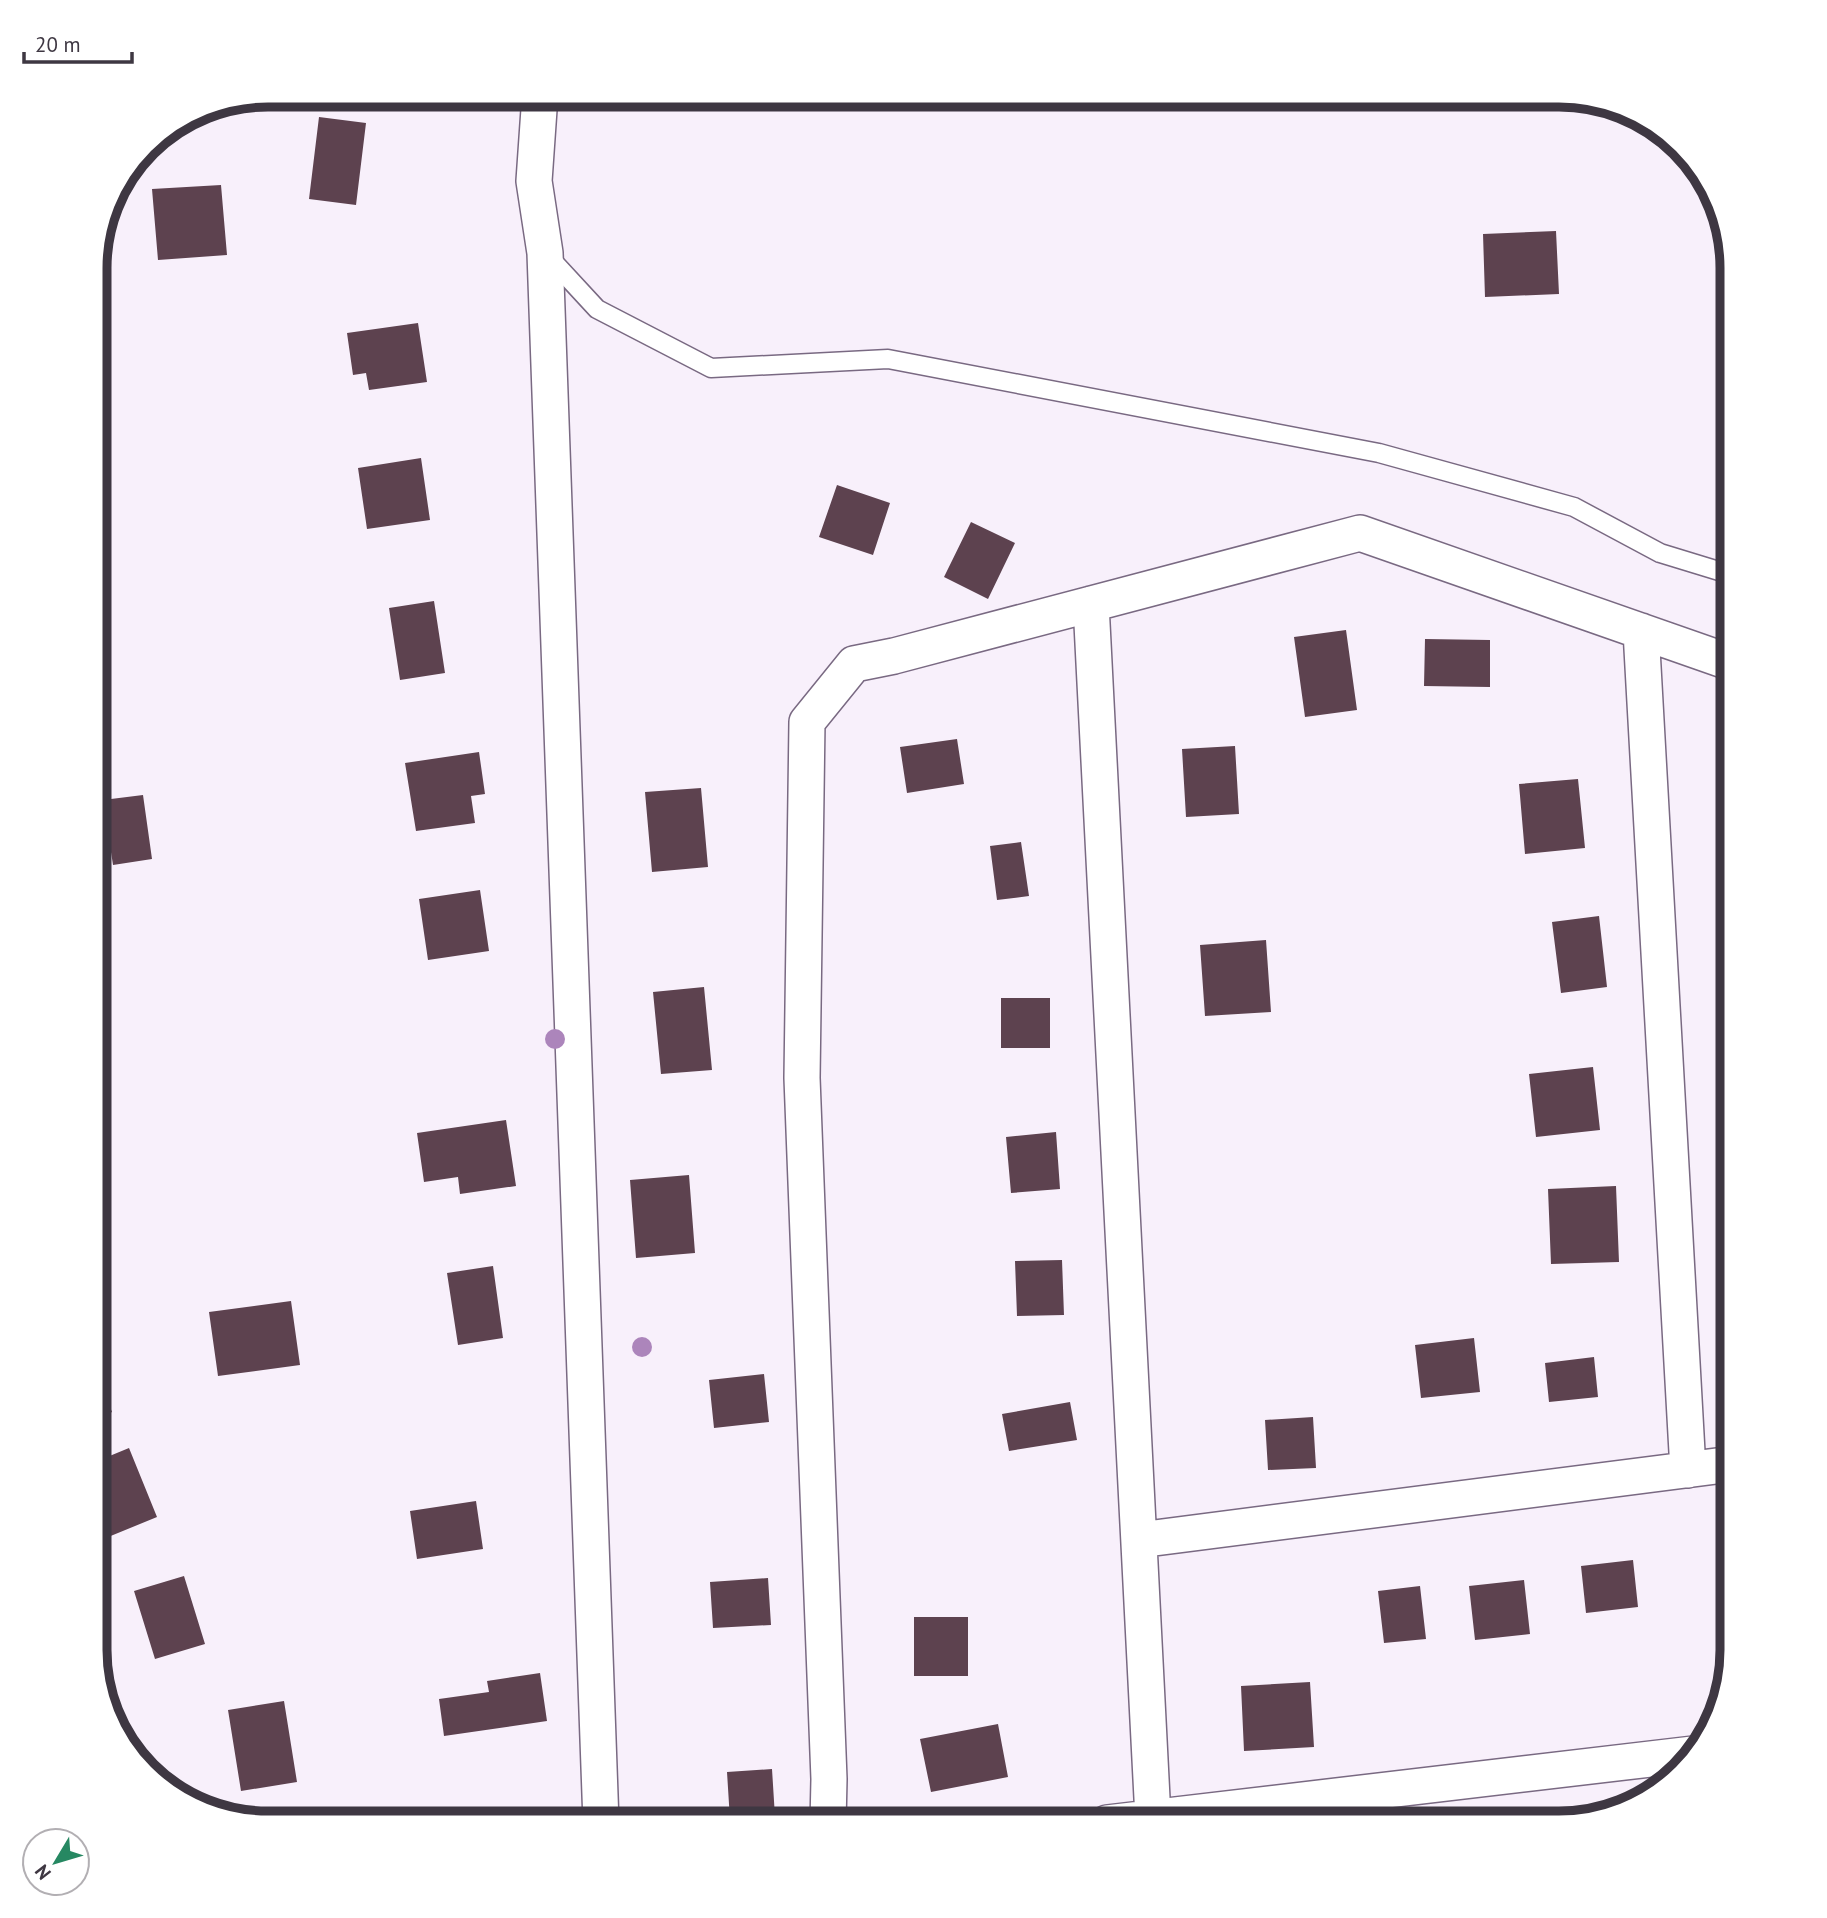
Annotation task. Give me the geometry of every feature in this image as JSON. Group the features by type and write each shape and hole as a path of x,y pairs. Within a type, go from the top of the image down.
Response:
{"street":[{"path":"535,107 534,181 545,253 601,1811"},
{"path":"828,1811 802,1078 807,722 854,664 894,656 1360,533 1720,659"},
{"path":"1091,604 1153,1811"},
{"path":"1641,631 1688,1470"},
{"path":"1139,1539 1720,1466"},
{"path":"1212,1811 1680,1755"}],"lane":[{"path":"545,253 597,309 711,368 888,359 1379,453 1574,507 1660,552 1720,571"}],"building":[{"path":"319,117 366,123 356,205 309,199"},
{"path":"221,185 227,255 158,260 152,189"},
{"path":"1556,231 1559,294 1485,297 1483,234"},
{"path":"418,323 427,382 369,390 366,373 353,375 347,333"},
{"path":"421,458 430,520 367,529 358,468"},
{"path":"837,485 890,503 873,555 819,537"},
{"path":"971,522 1015,543 988,599 944,577"},
{"path":"434,601 445,673 400,680 389,608"},
{"path":"1346,630 1357,710 1305,717 1294,637"},
{"path":"1425,639 1490,640 1490,687 1424,686"},
{"path":"957,739 964,784 907,793 900,747"},
{"path":"1235,746 1239,814 1186,817 1182,749"},
{"path":"479,752 485,794 471,796 475,823 416,831 405,763"},
{"path":"1578,779 1585,848 1525,854 1519,784"},
{"path":"701,788 708,867 652,872 645,792"},
{"path":"143,795 152,859 113,865 107,826 107,800"},
{"path":"1021,842 1029,896 997,900 990,846"},
{"path":"480,890 489,951 428,960 419,899"},
{"path":"1599,916 1607,987 1561,993 1552,922"},
{"path":"1266,940 1271,1012 1205,1016 1200,945"},
{"path":"704,987 712,1070 661,1074 653,992"},
{"path":"1001,998 1050,998 1050,1048 1001,1048"},
{"path":"1593,1067 1600,1130 1536,1137 1529,1074"},
{"path":"506,1120 516,1186 460,1194 458,1177 424,1182 417,1133"},
{"path":"1056,1132 1060,1189 1011,1193 1006,1137"},
{"path":"689,1175 695,1253 636,1258 630,1180"},
{"path":"1616,1186 1619,1262 1551,1264 1548,1189"},
{"path":"1062,1260 1064,1315 1017,1316 1015,1261"},
{"path":"493,1266 503,1338 458,1345 447,1273"},
{"path":"291,1301 300,1365 218,1376 209,1312"},
{"path":"1474,1338 1480,1392 1421,1398 1415,1345"},
{"path":"1594,1357 1598,1397 1549,1402 1545,1363"},
{"path":"764,1374 769,1422 714,1428 709,1380"},
{"path":"107,1400 112,1412 107,1414"},
{"path":"1070,1402 1077,1440 1009,1451 1002,1414"},
{"path":"1313,1417 1316,1468 1268,1470 1265,1420"},
{"path":"129,1448 157,1517 107,1537 107,1457"},
{"path":"476,1501 483,1549 417,1559 410,1511"},
{"path":"1633,1560 1638,1607 1586,1613 1581,1566"},
{"path":"184,1576 205,1644 155,1659 134,1591"},
{"path":"768,1578 771,1625 713,1628 710,1582"},
{"path":"1524,1580 1530,1634 1475,1640 1469,1586"},
{"path":"1420,1586 1426,1639 1384,1643 1378,1591"},
{"path":"914,1617 968,1617 968,1676 914,1676"},
{"path":"540,1673 547,1721 444,1736 439,1699 489,1692 487,1681"},
{"path":"1310,1682 1314,1747 1244,1751 1241,1686"},
{"path":"284,1701 297,1782 241,1791 228,1710"},
{"path":"998,1724 1008,1777 931,1792 920,1739"},
{"path":"772,1769 775,1811 729,1811 727,1772"}]}
